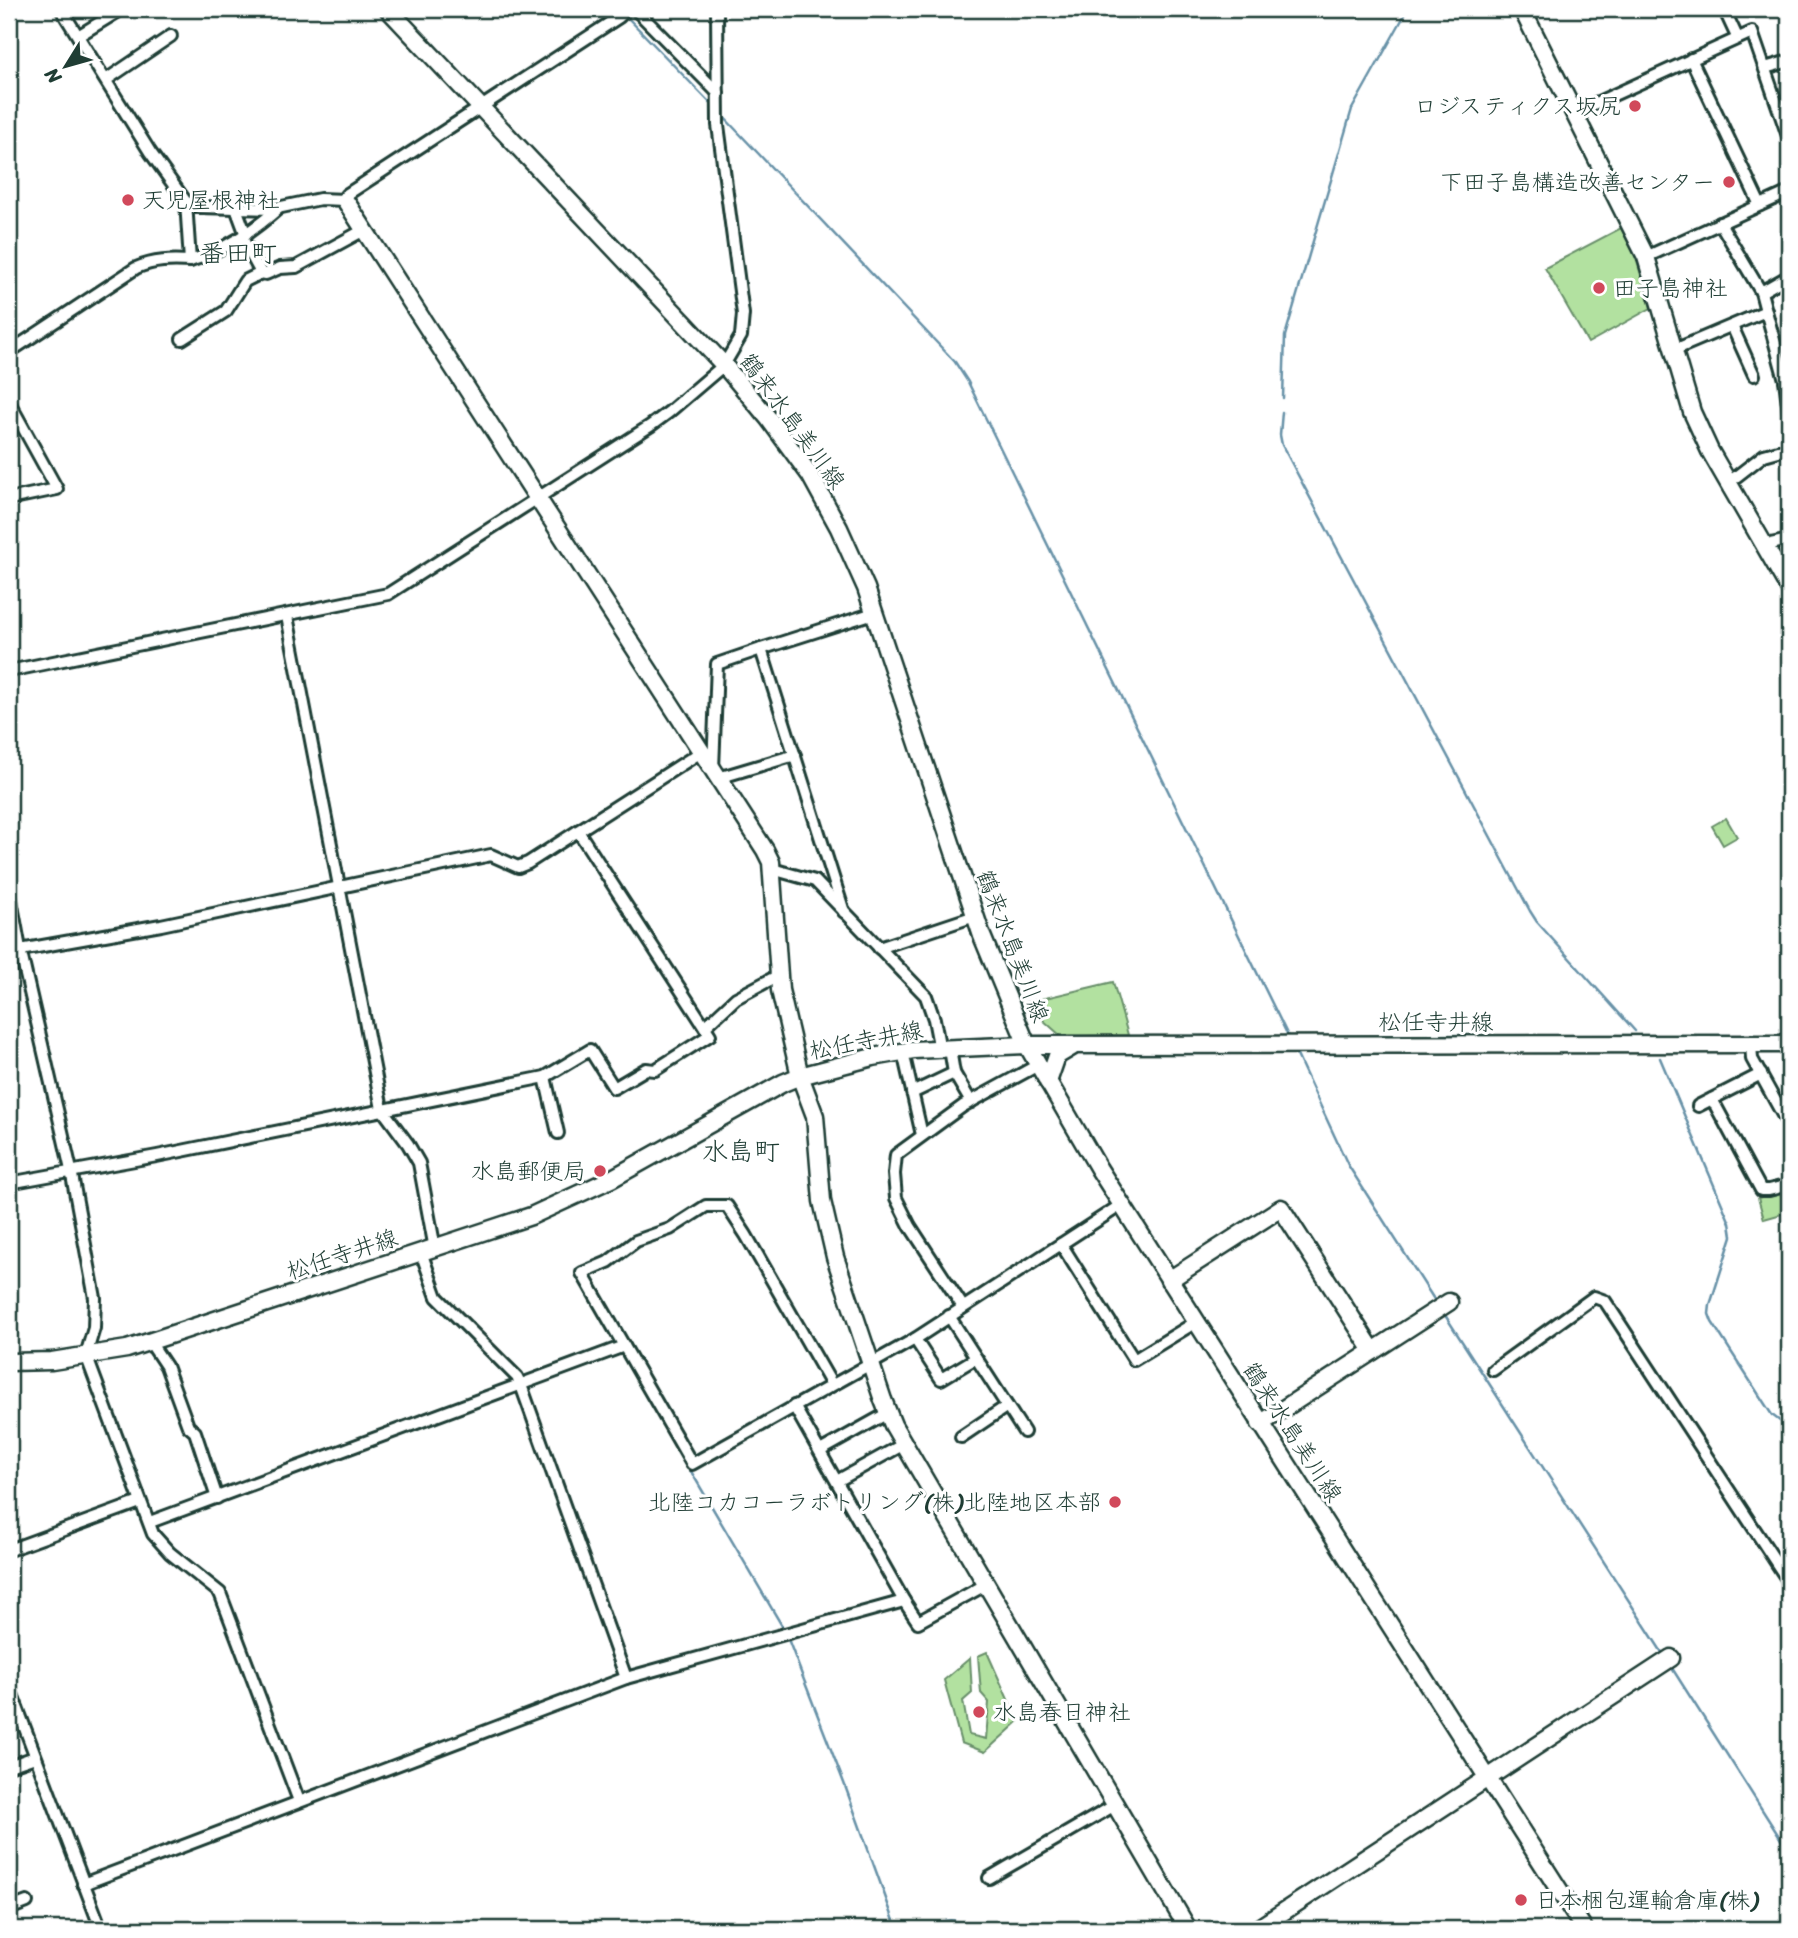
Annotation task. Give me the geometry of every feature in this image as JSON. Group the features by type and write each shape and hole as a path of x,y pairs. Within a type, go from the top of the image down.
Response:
{"main road":[{"name":"鶴来水島美川線","path":"388,9 724,365 769,419 810,475 839,527 874,613 975,916 1027,1045 1121,1205 1584,1929"},
{"path":"1522,9 1646,257 1692,412 1728,483 1789,588"},
{"path":"345,200 765,850 772,869 779,975 788,1029 800,1076 816,1116 820,1188 835,1257 888,1413 985,1585 1188,1929"},
{"path":"996,1047 1005,1037 1014,1013"},
{"name":"松任寺井線","path":"9,1362 52,1361 127,1349 530,1216 611,1179 783,1083 873,1057 902,1052 1027,1045 1789,1044"},
{"path":"1048,1082 1057,1056 1074,1045"},
{"path":"1169,1280 1281,1208 1373,1351"},
{"path":"1260,1424 1443,1306"},
{"path":"1257,1929 1667,1661"}],"street":[{"path":"61,9 150,152 186,202 190,261"},
{"path":"78,36 122,9"},
{"path":"635,9 718,98"},
{"path":"9,671 388,594 650,426 724,365 741,336 743,314 718,120 717,9"},
{"path":"1724,9 1737,37"},
{"path":"186,202 199,207 236,208 280,207 320,199 345,200 346,195 375,175 624,12"},
{"path":"1574,113 1752,32 1789,139"},
{"path":"106,80 171,36"},
{"path":"1691,59 1760,205"},
{"path":"1765,68 1789,61"},
{"path":"1646,257 1789,192"},
{"path":"9,352 136,268 165,260 190,261 214,253 244,237 280,207"},
{"path":"236,208 244,237 261,273"},
{"path":"1720,223 1761,292 1787,380 1789,412"},
{"path":"182,339 226,311 245,281 261,273 296,267 364,230"},
{"path":"1761,292 1789,276"},
{"path":"1674,350 1766,311"},
{"path":"1732,326 1754,375"},
{"path":"9,402 57,489 9,499"},
{"path":"1728,483 1764,456 1789,448"},
{"path":"1766,545 1789,540"},
{"path":"795,755 715,774 717,664 874,613"},
{"path":"287,616 382,1109 419,1163 428,1250 437,1297 517,1377 521,1385 626,1678"},
{"path":"761,649 844,912"},
{"path":"14,951 161,925 491,855 518,867 701,752"},
{"path":"9,1183 157,1156 545,1077 590,1050 614,1088 646,1069 655,1070 710,1035 578,831"},
{"path":"772,869 815,881 926,996 954,1073 971,1102"},
{"path":"9,888 14,951 71,1170 95,1298 93,1328 86,1355 153,1534 160,1545 220,1593 299,1801"},
{"path":"878,948 975,916"},
{"path":"705,1027 736,998 779,975"},
{"path":"1751,1044 1752,1059 1789,1126"},
{"path":"902,1052 922,1135"},
{"path":"963,1307 910,1226 896,1198 896,1155 971,1102 1038,1065"},
{"path":"912,1093 954,1073"},
{"path":"1698,1106 1761,1074"},
{"path":"545,1077 558,1133"},
{"path":"1712,1099 1761,1190 1789,1185"},
{"path":"832,1385 727,1206 706,1206 670,1228 636,1241 608,1262 582,1273 692,1464 915,1339 1121,1205"},
{"path":"1061,1244 1134,1360 1196,1322"},
{"path":"1493,1370 1594,1297 1605,1301 1789,1582"},
{"path":"949,1316 1024,1432"},
{"path":"915,1339 941,1379 976,1358"},
{"path":"150,1342 166,1366 188,1426 195,1432 217,1498"},
{"path":"150,1522 624,1346"},
{"path":"794,1406 918,1622 985,1585"},
{"path":"961,1437 1007,1406"},
{"path":"820,1451 888,1413"},
{"path":"837,1481 904,1444"},
{"path":"9,1550 140,1502"},
{"path":"83,1884 626,1678 904,1601"},
{"path":"9,1686 101,1929"},
{"path":"9,1766 35,1758"},
{"path":"989,1878 1115,1805"},
{"path":"9,1909 27,1902"}],"green space":[{"path":"1621,228 1635,255 1651,308 1588,343 1545,268"},
{"path":"1726,818 1737,837 1723,845 1712,826"},
{"path":"1113,982 1128,1035 1061,1036 1024,1003"},
{"path":"1789,1189 1789,1212 1764,1219 1758,1198"},
{"path":"987,1652 1018,1722 985,1752 961,1743 944,1680 970,1658 972,1693 963,1701 969,1735 986,1739 989,1702 981,1693 978,1656"}],"waterway":[{"path":"711,9 711,52"},
{"path":"1283,398 1285,336 1352,109 1408,9"},
{"path":"626,16 714,107"},
{"path":"721,114 955,362 968,382 1289,1038"},
{"path":"1282,412 1282,445 1530,911 1635,1031"},
{"path":"1295,1051 1348,1165 1437,1304"},
{"path":"1660,1058 1730,1223 1732,1236 1709,1314 1772,1415 1789,1428"},
{"path":"1443,1312 1665,1657"},
{"path":"689,1468 785,1631"},
{"path":"788,1639 897,1929"},
{"path":"1670,1665 1789,1852"},
{"path":"923,1929 951,1920 965,1929"}],"place":[{"name":"ロジスティクス坂尻","path":"1635,106"},
{"name":"下田子島構造改善センター","path":"1729,182"},
{"name":"天児屋根神社","path":"128,200"},
{"name":"田子島神社","path":"1599,288"},
{"name":"水島郵便局","path":"600,1171"},
{"name":"北陸コカコーラボトリング(株)北陸地区本部","path":"1115,1502"},
{"name":"水島春日神社","path":"979,1712"},
{"name":"日本梱包運輸倉庫(株)","path":"1521,1900"}],"district":[{"name":"番田町","path":"238,253"},
{"name":"水島町","path":"741,1151"}]}
